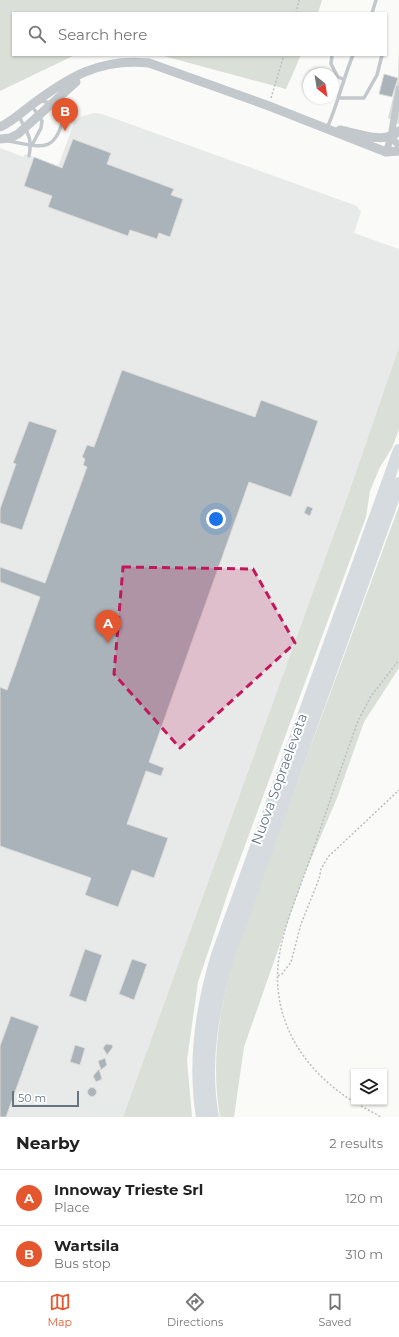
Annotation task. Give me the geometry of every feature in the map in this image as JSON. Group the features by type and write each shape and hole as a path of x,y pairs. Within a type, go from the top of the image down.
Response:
{"highway":[{"name":"Nuova Sopraelevata","path":"202,1117 199,1087 199,1034 213,968 237,897 399,450"},
{"name":"Nuova Sopraelevata","path":"213,1117 209,1080 211,1035 214,1010 228,958 399,483"}],"street":[{"path":"0,127 78,74 119,62 149,63 269,106 386,152 399,152"},
{"path":"1,139 18,134 89,71"},
{"path":"386,152 391,137 399,90"},
{"path":"327,128 370,137 391,137 399,131"},
{"path":"391,137 399,146"}],"lane":[{"path":"372,12 376,0"},
{"path":"332,56 331,64 338,77 343,79"},
{"path":"339,94 343,79 353,56"},
{"path":"339,98 364,98 377,75 382,56"},
{"path":"1,139 31,146 48,145 56,139 64,115 58,106 52,103 34,103 42,121 41,128 31,146 29,156"},
{"path":"327,128 337,104"},
{"path":"19,114 29,134 31,146"}],"path":[{"path":"296,12 299,0"},
{"path":"269,106 284,56"},
{"path":"351,1100 331,1086 317,1073 295,1045 283,1015 278,976 281,943 358,721 371,696 399,660"},
{"path":"278,976 282,974 291,962 301,924 319,879 321,869 328,857 399,790"},
{"path":"359,1105 381,1117"}],"highlighted area":[{"path":"123,567 253,569 295,643 180,748 114,674"}],"shaded area":[{"path":"0,0 322,0 318,12 12,12 12,56 73,56 0,91"},
{"path":"399,47 399,124 388,118 398,78"},
{"path":"164,56 301,56 286,89"},
{"path":"94,113 102,114 357,206 361,212 354,233 399,249 399,347 348,495 123,1117 0,1117 0,148 24,157 25,154 58,166 74,123 80,117"},
{"path":"399,347 399,429 392,448 380,467 370,491 366,517 233,878 198,982 187,1060 192,1117 123,1117 348,495"},
{"path":"399,506 399,668 364,722 337,798 305,873 244,1047 234,1117 220,1117 216,1074 218,1031 226,989 237,947"}],"building":[{"path":"384,74 398,78 392,97 379,94"},
{"path":"73,139 111,153 107,164 174,189 171,195 183,199 170,237 159,233 157,239 130,230 128,236 48,207 52,196 24,186 34,157 62,168"},
{"path":"122,370 255,417 261,400 318,421 291,497 249,482 149,762 164,768 161,776 146,771 127,824 168,838 154,878 132,870 118,907 85,895 91,878 0,846 0,687 7,690 40,597 0,582 0,567 45,583 87,467 83,465 85,459 82,457 87,445 94,447"},
{"path":"29,421 57,430 22,530 0,523 0,509 16,464 13,463"},
{"path":"307,506 313,508 310,516 304,513"},
{"path":"85,949 102,955 86,1002 69,996"},
{"path":"132,959 147,964 134,1000 119,994"},
{"path":"11,1016 39,1026 6,1117 0,1117 0,1046"},
{"path":"106,1044 112,1045 113,1047 107,1055 103,1048"},
{"path":"75,1045 85,1048 80,1065 70,1062"},
{"path":"105,1058 107,1065 101,1070 98,1061"},
{"path":"99,1069 102,1079 96,1082 93,1076"},
{"path":"92,1087 97,1092 92,1097 87,1092"}],"place":[{"name":"Wartsila","path":"65,131"},
{"name":"Innoway Trieste Srl","path":"108,643"}]}
